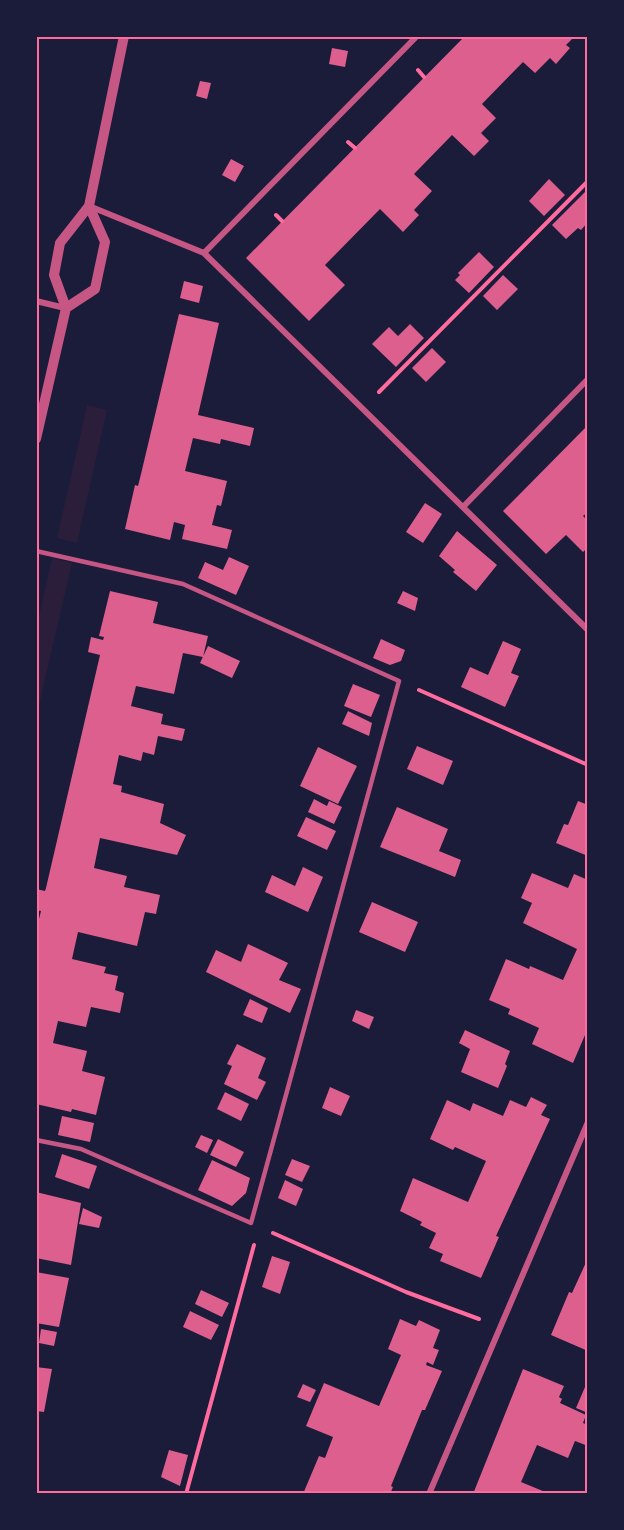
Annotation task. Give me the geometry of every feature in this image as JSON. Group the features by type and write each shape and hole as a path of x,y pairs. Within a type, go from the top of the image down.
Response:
{"street":[{"path":"36,439 66,308 54,275 60,243 89,206 124,36"},
{"path":"204,253 417,36"},
{"path":"89,206 204,253 588,630"},
{"path":"36,301 66,308 95,289 105,242 89,206"},
{"path":"463,507 588,379"},
{"path":"429,1494 588,1122"}],"lane":[{"path":"36,551 183,584 399,681 250,1222 81,1149 36,1140"}],"path":[{"path":"363,409 588,181"},
{"path":"399,681 588,765"},
{"path":"250,1222 406,1292 501,1327"},
{"path":"186,1494 259,1227"}],"shaded area":[{"path":"87,405 107,410 77,543 57,538"},
{"path":"52,558 72,563 36,718 36,630"}],"building":[{"path":"465,36 575,36 566,45 570,48 556,64 550,58 535,73 523,62 482,104 496,118 481,133 489,141 474,156 452,135 414,174 432,191 414,210 419,215 403,232 380,209 325,265 345,285 309,321 246,258"},
{"path":"332,48 348,51 345,67 329,64"},
{"path":"200,81 211,83 207,99 196,96"},
{"path":"231,159 244,166 235,182 222,175"},
{"path":"549,179 565,195 544,216 529,201"},
{"path":"588,189 588,222 581,230 578,228 566,239 552,225"},
{"path":"479,252 494,267 469,293 455,280 460,275 458,273"},
{"path":"503,275 518,289 497,310 483,296"},
{"path":"184,281 203,286 199,303 180,298"},
{"path":"179,314 219,323 198,415 254,428 250,446 221,439 220,444 193,438 185,471 227,481 221,506 217,505 212,525 232,530 227,549 182,539 185,525 174,522 170,540 125,529 135,485 138,486"},
{"path":"410,324 424,338 396,367 372,344 389,327 398,336"},
{"path":"432,348 446,362 426,382 412,368"},
{"path":"588,425 588,512 583,516 588,521 588,547 583,552 566,535 546,554 503,511"},
{"path":"425,503 442,514 423,543 406,532"},
{"path":"457,531 497,565 476,591 453,572 455,570 439,556"},
{"path":"229,557 249,566 236,595 198,578 205,562 223,570"},
{"path":"110,591 158,602 153,623 208,636 203,657 183,653 174,694 136,686 131,706 163,714 161,724 185,729 182,741 158,736 154,755 143,752 141,761 119,755 113,784 122,786 121,792 164,804 160,823 186,835 177,855 100,838 94,868 127,876 124,887 160,895 156,914 145,912 137,946 78,932 72,959 106,967 104,973 118,976 115,990 124,993 120,1013 91,1007 86,1027 58,1021 53,1043 87,1051 82,1071 105,1077 96,1115 36,1104 36,931 41,911 36,910 36,889 45,891 46,888 100,655 88,652 91,637 103,640 104,637 99,636"},
{"path":"403,591 418,598 415,611 397,603"},
{"path":"381,639 405,650 401,661 390,665 373,658"},
{"path":"503,641 521,649 511,673 519,676 505,707 461,687 470,667 488,675"},
{"path":"208,646 240,661 232,678 200,663"},
{"path":"353,684 380,695 371,717 344,706"},
{"path":"348,711 372,723 369,736 342,724"},
{"path":"417,746 453,761 443,785 407,769"},
{"path":"318,747 357,766 338,804 300,786"},
{"path":"314,799 327,806 329,801 342,807 334,824 308,812"},
{"path":"578,801 588,805 588,856 556,843 564,824 568,825"},
{"path":"397,807 448,829 439,851 461,860 455,877 380,847"},
{"path":"306,817 336,831 327,850 297,836"},
{"path":"303,867 323,877 308,912 265,892 272,875 295,886"},
{"path":"532,873 568,888 574,874 588,880 588,1028 573,1063 532,1044 539,1028 508,1014 510,1009 489,1000 506,959 563,980 577,949 523,923 532,903 521,898"},
{"path":"372,902 418,922 405,952 359,932"},
{"path":"248,944 288,963 279,980 301,989 290,1013 206,972 216,950 241,962"},
{"path":"250,999 268,1008 262,1023 243,1015"},
{"path":"356,1010 374,1017 369,1029 352,1021"},
{"path":"465,1030 510,1051 498,1088 461,1072 470,1049 459,1043"},
{"path":"237,1044 266,1058 258,1078 266,1082 257,1100 224,1084 232,1066 227,1064"},
{"path":"330,1087 350,1096 341,1116 322,1108"},
{"path":"225,1092 249,1104 241,1121 217,1109"},
{"path":"531,1097 547,1105 541,1115 550,1119 496,1236 499,1237 481,1278 440,1261 443,1254 429,1248 436,1233 420,1225 422,1222 400,1211 413,1178 468,1202 486,1161 455,1147 453,1150 430,1139 447,1100 470,1111 473,1103 503,1116 510,1100 526,1107"},
{"path":"62,1116 94,1123 90,1142 58,1135"},
{"path":"201,1135 213,1140 207,1153 195,1147"},
{"path":"218,1139 244,1152 236,1167 210,1155"},
{"path":"62,1154 97,1166 89,1189 55,1177"},
{"path":"292,1159 310,1166 302,1182 285,1175"},
{"path":"212,1160 250,1178 246,1193 232,1206 198,1190"},
{"path":"285,1180 303,1189 296,1206 278,1198"},
{"path":"36,1192 81,1203 71,1265 36,1258"},
{"path":"83,1208 102,1217 99,1228 79,1224"},
{"path":"272,1256 290,1262 280,1294 262,1287"},
{"path":"588,1258 588,1351 551,1335 569,1292 572,1293"},
{"path":"36,1272 69,1278 59,1327 36,1323"},
{"path":"201,1290 229,1303 222,1317 195,1304"},
{"path":"190,1311 219,1325 211,1340 183,1327"},
{"path":"400,1319 416,1326 419,1320 440,1330 433,1348 439,1350 433,1365 427,1362 426,1365 442,1371 425,1410 422,1410 391,1486 393,1487 390,1494 303,1494 319,1456 325,1458 333,1437 306,1426 324,1383 379,1406 401,1355 388,1349"},
{"path":"41,1329 57,1332 54,1346 39,1343"},
{"path":"36,1367 52,1369 44,1412 36,1411"},
{"path":"523,1369 564,1386 559,1397 562,1399 560,1403 586,1415 583,1423 588,1425 588,1446 575,1441 568,1458 537,1445 521,1482 550,1494 473,1494"},
{"path":"588,1380 588,1413 576,1408"},
{"path":"303,1384 316,1390 310,1402 297,1397"},
{"path":"169,1450 188,1455 180,1486 161,1477"}]}
